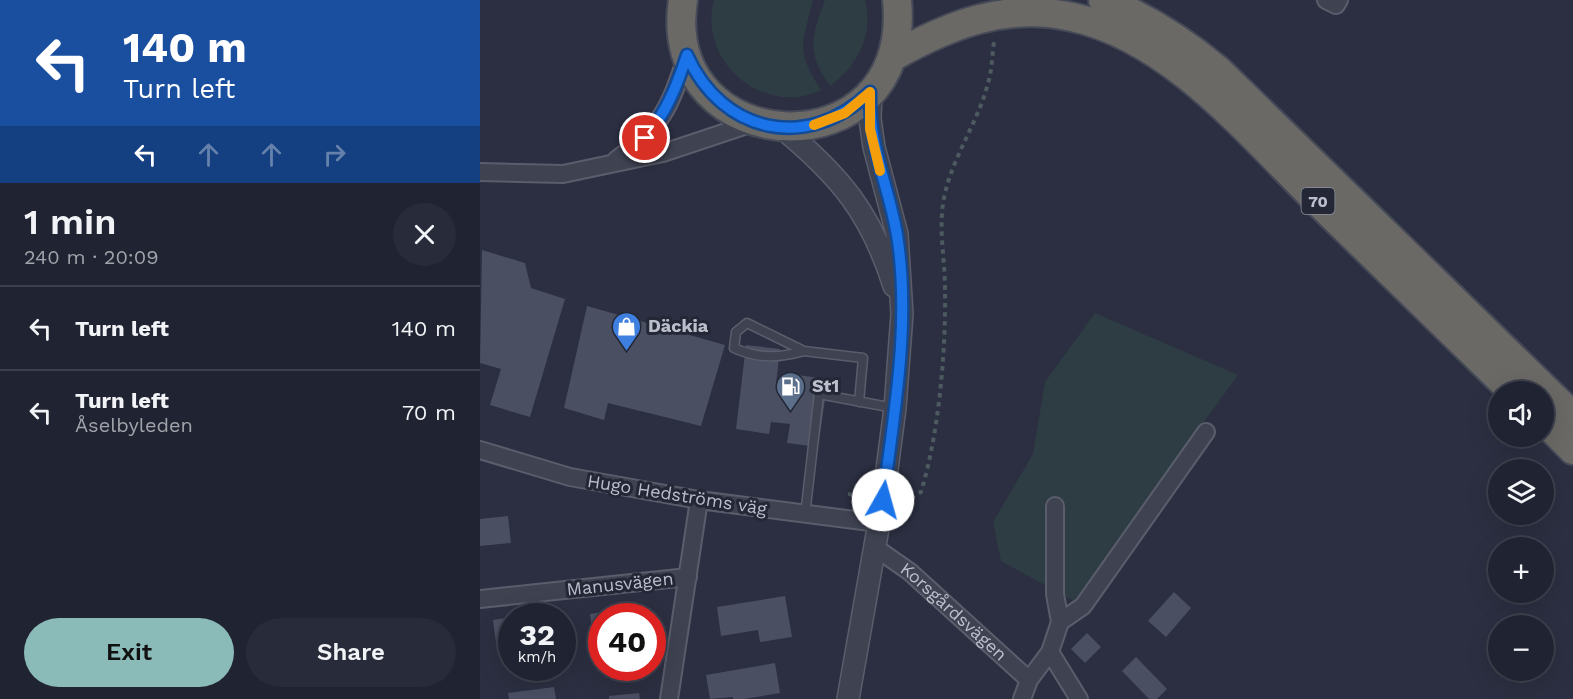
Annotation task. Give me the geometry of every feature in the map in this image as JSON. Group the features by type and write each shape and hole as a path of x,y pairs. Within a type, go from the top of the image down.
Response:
{"highway":[{"path":"676,7 687,55 694,70 714,97 726,108 769,125 799,128 831,120 845,113 870,92 892,57 897,38 897,0"},
{"name":"70","path":"1103,0 1156,24 1218,70 1573,416"},
{"name":"70","path":"892,57 958,24 995,14 1028,11 1072,17 1110,29 1141,45 1201,88 1502,381"},
{"path":"1554,431 1573,450"}],"street":[{"path":"609,165 645,138 661,119 673,95 687,55"},
{"name":"Korsgårdsvägen","path":"848,699 873,546 883,500 895,408 902,314 897,234 874,147 870,118 870,92"},
{"path":"480,172 563,174 663,153 769,125"},
{"name":"Korsgårdsvägen","path":"769,125 835,175 854,200 876,238 902,314"},
{"path":"1059,622 1083,606 1206,432"},
{"name":"Hugo Hedströms väg","path":"480,450 570,477 805,516 878,523"},
{"path":"669,699 699,500"},
{"path":"1022,699 1029,680 1050,652 1059,622 1055,594 1055,506"},
{"name":"Korsgårdsvägen","path":"873,546 910,572 1029,680"},
{"name":"Manusvägen","path":"480,599 688,577"},
{"path":"1050,652 1079,699"}],"lane":[{"path":"804,351 779,358 745,353 735,348 736,332 747,323 804,351 863,358 860,402"},
{"path":"805,516 819,394 895,408"}],"path":[{"path":"848,494 906,502 921,492 928,468 944,349 945,286 940,235 944,198 952,166 988,83 994,42"}],"shaded area":[{"path":"714,0 813,0 803,47 807,65 821,90 799,97 778,96 758,90 740,78 725,63 716,44 711,23"},
{"path":"825,0 865,0 867,13 865,37 856,59 849,69 830,86 817,64 813,44 816,25"},
{"path":"1095,313 1238,375 1074,601 1001,561 993,522 1033,454 1045,382"}],"building":[{"path":"482,250 525,263 531,288 565,299 530,417 490,405 501,369 480,363"},
{"path":"587,306 725,345 701,426 608,403 604,420 564,408"},
{"path":"746,345 780,349 776,384 796,386 797,375 828,379 818,447 787,443 790,424 771,422 769,434 736,429"},
{"path":"508,516 511,543 480,546 480,519"},
{"path":"1174,592 1191,608 1166,637 1148,621"},
{"path":"785,596 792,637 760,642 758,630 721,636 717,607"},
{"path":"498,619 498,650 497,650 493,620"},
{"path":"1087,633 1101,647 1085,663 1071,649"},
{"path":"1136,657 1167,689 1157,699 1149,699 1122,671"},
{"path":"775,663 780,693 744,699 733,699 733,697 710,699 706,675"},
{"path":"554,687 556,699 509,699 508,693"},
{"path":"639,693 640,699 609,699 609,696"}],"slow traffic":[{"path":"814,125 845,113 870,92 870,129 880,171"}],"place":[{"name":"Däckia","path":"627,352"},
{"name":"St1","path":"791,412"}],"route":[{"path":"645,138 661,119 673,95 687,55 703,84 726,108 769,126 799,128 831,120 859,103 870,92 870,129 897,234 902,314 895,408 883,500"}]}
